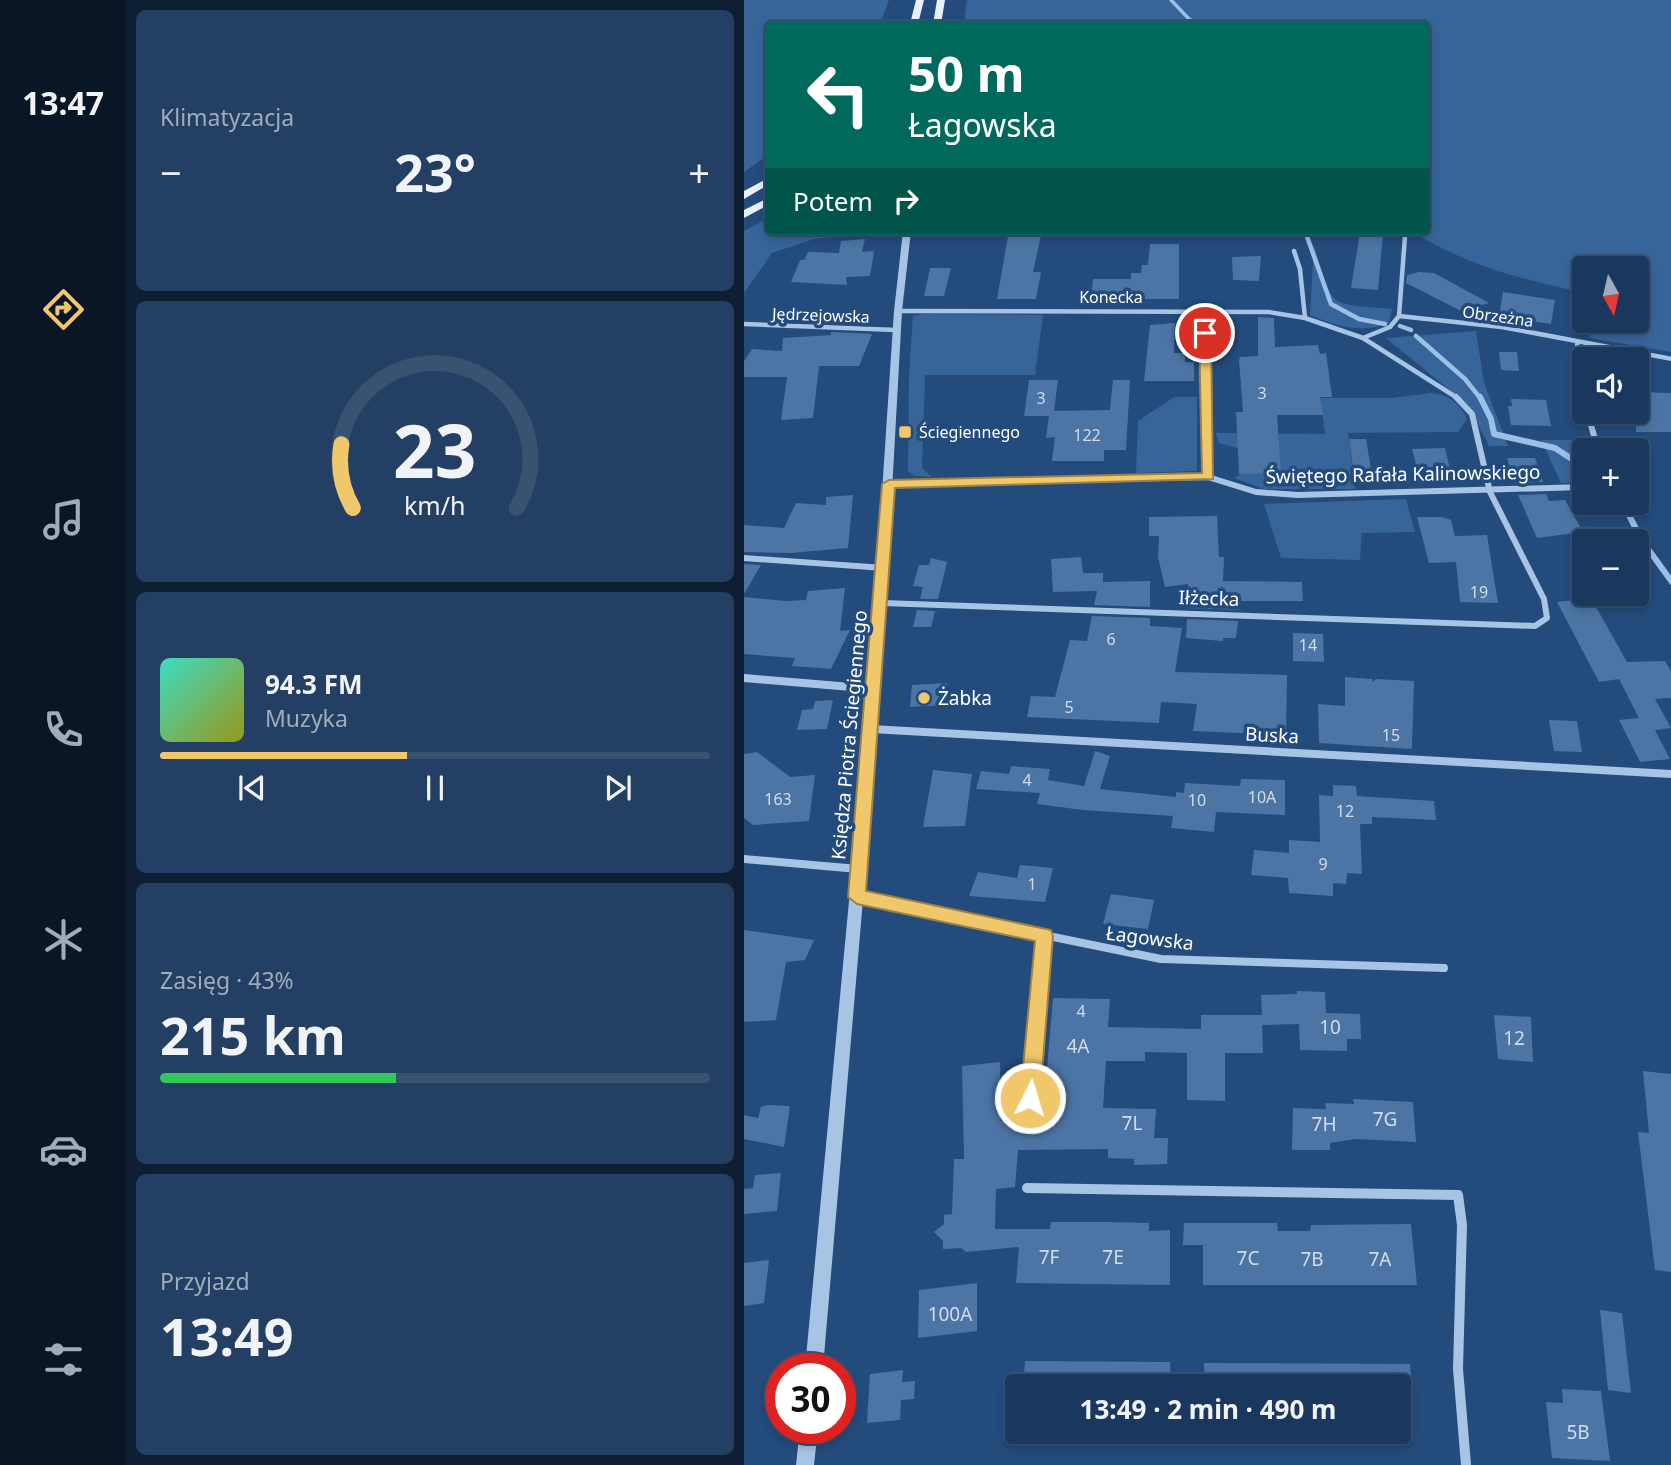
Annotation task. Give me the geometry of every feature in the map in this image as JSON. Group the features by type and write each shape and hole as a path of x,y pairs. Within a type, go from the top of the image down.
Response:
{"main road":[{"path":"915,21 920,0"},
{"path":"938,21 941,0"},
{"path":"744,196 765,183"},
{"path":"744,215 765,203"}],"street":[{"name":"Księdza Piotra Ściegiennego","path":"815,1353 875,689 896,330 907,235"},
{"path":"1363,338 1390,327 1399,316 1405,236"},
{"path":"1294,251 1300,269 1305,318"},
{"name":"Konecka","path":"898,311 1268,312 1305,318 1363,338 1462,401 1472,414 1490,492 1544,599 1547,618 1535,626"},
{"path":"1205,312 1208,477"},
{"name":"Obrzeżna","path":"1399,316 1502,327 1671,359"},
{"name":"Jędrzejowska","path":"744,324 896,330"},
{"path":"1578,341 1578,347"},
{"name":"Świętego Rafała Kalinowskiego","path":"889,484 1208,477 1256,492 1298,495 1490,492 1572,488"},
{"path":"744,558 884,568"},
{"name":"Iłżecka","path":"882,603 1535,626"},
{"path":"744,678 875,689"},
{"name":"Buska","path":"871,729 1671,774"},
{"path":"744,859 858,869"},
{"name":"Łagowska","path":"857,897 1161,959 1444,968"},
{"path":"1030,1098 1044,936"},
{"path":"1027,1188 1458,1195 1463,1226 1458,1369 1466,1465"},
{"path":"805,1465 807,1444"}],"shaded area":[{"path":"744,0 889,0 881,21 765,21 765,157 744,172"},
{"path":"967,0 1671,0 1671,352 1590,338 1589,333 1649,333 1649,256 1572,256 1572,290 1473,262 1418,235 1430,235 1430,21 964,21"},
{"path":"765,220 765,235 851,235 814,239 772,253 744,293 744,231"},
{"path":"1314,245 1325,282 1335,299 1354,306 1392,309 1389,323 1358,328 1310,315"},
{"path":"1043,315 1035,375 925,375 922,468 932,477 915,476 908,471 909,374 913,316"},
{"path":"1476,331 1484,383 1508,446 1489,446 1469,406 1386,338"},
{"path":"1431,393 1448,397 1461,408 1467,419 1458,432 1348,433 1355,489 1264,489 1234,478 1251,469 1248,451 1219,443 1216,433 1325,434 1320,398 1392,398"},
{"path":"1174,397 1197,397 1197,471 1136,473 1138,421"},
{"path":"1541,440 1572,440 1572,483 1561,483"},
{"path":"1406,499 1415,532 1362,533 1360,560 1281,558 1264,504"}],"building":[{"path":"1008,235 1041,235 1033,272 1041,272 1036,299 997,299"},
{"path":"1360,235 1383,235 1378,290 1351,288"},
{"path":"865,239 862,252 874,251 870,276 846,277 847,285 791,282 800,260 804,260 808,252 839,253 841,241"},
{"path":"1150,244 1179,244 1179,299 1091,299 1093,279 1131,279 1131,273 1141,273 1142,265 1148,265"},
{"path":"1261,256 1259,281 1233,280 1232,257"},
{"path":"930,268 951,268 944,296 924,296"},
{"path":"1419,272 1434,273 1489,303 1461,311 1406,283 1407,275"},
{"path":"1503,292 1555,300 1551,324 1499,316"},
{"path":"1258,317 1274,318 1275,347 1318,345 1320,354 1326,353 1332,397 1320,397 1323,415 1277,415 1281,473 1239,474 1236,412 1243,412 1239,360 1240,357 1258,356"},
{"path":"1175,323 1174,353 1185,353 1185,362 1194,362 1194,381 1144,381 1150,325"},
{"path":"831,332 872,334 859,366 819,366 813,418 781,420 787,377 744,377 744,361 752,349 782,351 783,338 831,335"},
{"path":"1499,352 1517,352 1519,371 1501,370"},
{"path":"1029,380 1058,380 1054,411 1110,410 1113,380 1130,380 1126,450 1104,450 1104,461 1052,461 1055,437 1046,438 1049,416 1024,416"},
{"path":"1649,392 1672,393 1672,432 1636,432 1636,424 1649,424"},
{"path":"1511,399 1546,400 1551,426 1511,425 1508,406 1512,406"},
{"path":"1349,439 1366,439 1372,475 1354,475"},
{"path":"1445,448 1451,473 1418,472 1412,449"},
{"path":"1507,458 1535,458 1543,482 1515,483"},
{"path":"1546,494 1549,501 1565,500 1581,529 1572,529 1572,533 1537,538 1518,495"},
{"path":"853,495 848,548 791,553 744,552 744,525 784,528 796,503 826,505 826,497"},
{"path":"1217,516 1219,557 1224,557 1223,581 1302,582 1303,601 1240,601 1239,610 1187,608 1188,584 1165,587 1158,557 1159,536 1149,536 1149,517"},
{"path":"1417,517 1442,517 1451,520 1455,536 1487,535 1498,603 1460,602 1456,562 1429,563"},
{"path":"1081,557 1083,573 1103,573 1103,582 1150,581 1150,607 1094,605 1097,591 1053,592 1051,559"},
{"path":"931,558 947,562 938,599 920,599 923,587 913,586 919,565 929,565"},
{"path":"744,564 761,565 744,594"},
{"path":"845,588 840,631 850,630 831,669 792,666 795,658 744,654 744,597 806,600 808,591"},
{"path":"1572,600 1572,606 1596,606 1627,662 1665,661 1672,673 1672,698 1655,699 1671,728 1655,730 1670,759 1640,762 1619,720 1639,718 1619,679 1599,682 1557,602"},
{"path":"917,610 935,611 931,627 913,627"},
{"path":"1092,616 1150,618 1150,626 1182,628 1175,672 1287,675 1286,735 1193,731 1197,704 1161,702 1159,723 1027,717 1031,696 1055,697 1070,640 1087,641"},
{"path":"1187,619 1238,621 1236,638 1223,638 1223,641 1186,638"},
{"path":"1293,633 1323,634 1324,662 1293,661"},
{"path":"1345,677 1372,679 1373,682 1376,679 1414,681 1412,749 1319,743 1318,704 1345,706"},
{"path":"947,683 946,705 910,707 912,685"},
{"path":"833,700 827,729 797,730 802,710 813,709 815,701"},
{"path":"1549,720 1577,721 1582,752 1554,751"},
{"path":"1095,751 1110,756 1100,789 1176,797 1176,792 1184,793 1185,783 1240,786 1241,779 1285,780 1285,815 1216,812 1214,832 1171,828 1173,816 1037,804 1040,793 976,789 981,771 1009,774 1011,766 1050,769 1048,780 1084,786"},
{"path":"757,752 790,777 815,775 809,821 753,825 744,818 744,754"},
{"path":"933,770 972,774 965,826 923,827"},
{"path":"1333,785 1356,786 1357,796 1434,801 1436,820 1372,817 1372,824 1360,824 1362,874 1347,873 1346,884 1333,883 1333,896 1289,893 1288,878 1251,875 1254,850 1289,853 1289,840 1320,842 1319,795 1333,796"},
{"path":"1020,865 1053,868 1045,902 969,896 978,872 1017,878"},
{"path":"1111,894 1154,900 1148,929 1103,924"},
{"path":"744,930 814,940 805,960 786,962 776,1020 744,1022"},
{"path":"1297,991 1325,992 1326,1013 1360,1014 1361,1039 1347,1039 1347,1051 1300,1050 1299,1024 1262,1025 1263,1053 1225,1053 1225,1101 1187,1100 1187,1053 1145,1052 1145,1061 1106,1061 1103,1108 1156,1109 1154,1138 1168,1138 1167,1164 1134,1165 1134,1159 1108,1158 1108,1149 1018,1150 1015,1187 996,1189 995,1229 1050,1229 1051,1222 1107,1222 1149,1223 1149,1231 1170,1230 1170,1285 1016,1283 1019,1247 966,1252 961,1248 943,1249 943,1241 934,1232 944,1224 944,1215 952,1214 954,1159 964,1159 962,1066 1000,1062 1001,1121 1043,1117 1053,998 1110,999 1108,1027 1201,1029 1201,1015 1262,1015 1261,995 1297,994"},
{"path":"1494,1015 1531,1017 1533,1062 1498,1059"},
{"path":"1643,1071 1672,1074 1672,1272 1655,1270 1638,1132 1649,1133"},
{"path":"1353,1099 1413,1102 1416,1142 1356,1139 1330,1143 1330,1150 1292,1150 1293,1108 1326,1109 1325,1103 1354,1104"},
{"path":"790,1106 784,1147 744,1139 744,1115 758,1118 761,1107"},
{"path":"781,1173 777,1211 744,1214 744,1189 753,1188 755,1175"},
{"path":"1184,1223 1277,1223 1278,1231 1310,1231 1311,1225 1411,1224 1417,1285 1203,1285 1203,1245 1183,1245"},
{"path":"769,1260 764,1303 744,1306 744,1263"},
{"path":"977,1283 977,1331 918,1338 919,1290"},
{"path":"1600,1310 1622,1313 1631,1393 1608,1390"},
{"path":"1025,1361 1170,1362 1170,1374 1024,1374"},
{"path":"1204,1363 1410,1364 1411,1374 1204,1374"},
{"path":"903,1370 902,1382 915,1381 914,1399 901,1400 900,1420 867,1423 870,1374"},
{"path":"1562,1389 1601,1391 1610,1461 1552,1458 1546,1402 1563,1403"}],"waterway":[{"path":"1171,0 1193,21"},
{"path":"1306,235 1331,304 1359,319 1385,324"},
{"path":"1400,326 1411,330"},
{"path":"1416,336 1465,379 1481,399"},
{"path":"1481,399 1491,419 1494,434 1555,448 1572,459"},
{"path":"1629,515 1643,542 1672,582"}],"place":[{"name":"Ściegiennego","path":"905,432"},
{"name":"Żabka","path":"924,698"}],"route":[{"path":"1030,1098 1044,936 857,897 882,603 889,484 1208,477 1205,333"}]}
